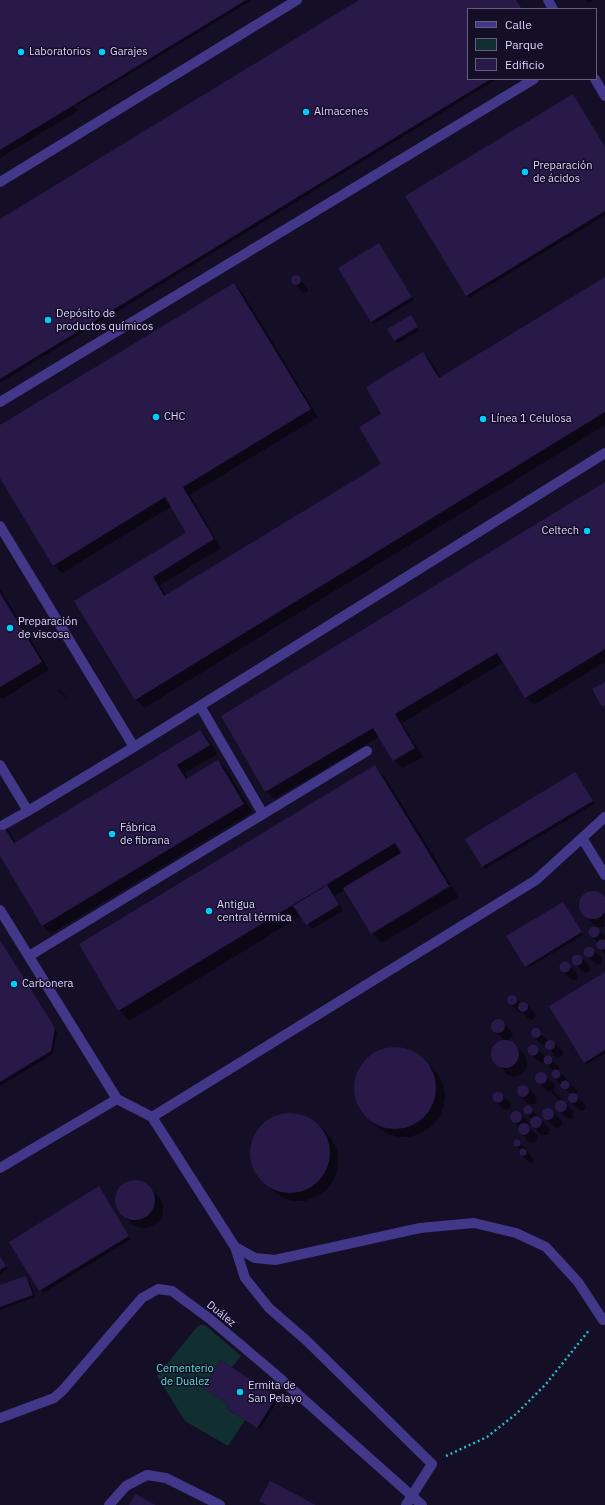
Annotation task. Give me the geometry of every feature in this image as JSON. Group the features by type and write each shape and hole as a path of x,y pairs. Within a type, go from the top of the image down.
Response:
{"street":[{"path":"0,182 297,0"},
{"path":"0,402 532,80"},
{"path":"596,80 605,96"},
{"path":"3,825 28,812 134,747 605,454"},
{"path":"0,526 134,747"},
{"path":"200,706 263,814"},
{"path":"29,956 367,751"},
{"path":"0,765 28,812"},
{"path":"152,1117 536,880 605,817"},
{"path":"582,838 605,875"},
{"path":"0,910 117,1099 152,1117 235,1247 245,1278 269,1308 306,1341 432,1464 406,1505"},
{"path":"0,1168 117,1099"},
{"path":"235,1247 255,1258 276,1260 420,1228 474,1223 516,1233 546,1247 578,1282 603,1320"},
{"name":"Duález","path":"0,1418 54,1398 142,1298 158,1289 172,1291 210,1319 422,1505"},
{"path":"109,1505 126,1486 147,1475 166,1478 220,1505"}],"path":[{"path":"432,1464 454,1451 487,1437 516,1414 546,1384 594,1324 603,1320"}],"green space":[{"name":"Cementerio de Dualez","path":"200,1325 205,1325 241,1356 232,1367 220,1360 203,1388 228,1404 226,1408 245,1420 228,1446 185,1421 157,1376"}],"building":[{"name":"Garajes","path":"0,0 246,0 0,150"},
{"name":"Almacenes","path":"359,0 516,0 521,8 467,8 467,80 489,80 0,379 0,219"},
{"name":"Preparación de ácidos","path":"573,94 605,147 605,211 466,296 405,196"},
{"path":"379,243 412,297 371,322 338,268"},
{"path":"294,275 298,275 301,280 298,285 294,285 291,282 291,278"},
{"path":"605,277 605,412 135,700 74,601 186,533 165,497 53,566 0,478 0,425 234,283 311,409 183,487 214,539 153,577 164,596 381,464 359,427 381,414 366,387 423,352 439,378"},
{"path":"411,315 418,327 394,341 387,329"},
{"path":"605,482 605,649 525,698 497,653 395,714 415,748 393,761 373,728 265,792 221,716"},
{"name":"Preparación de viscosa","path":"0,593 42,662 0,687"},
{"path":"605,682 605,705 602,707 592,689"},
{"name":"Fábrica de fibrana","path":"200,730 210,745 177,765 186,779 218,760 244,804 42,926 0,856 0,821 14,843"},
{"name":"Antigua central térmica","path":"375,765 449,886 371,934 343,888 401,853 395,843 118,1011 79,944"},
{"path":"575,772 593,801 482,867 465,839"},
{"path":"327,885 339,905 306,925 293,906"},
{"path":"593,891 603,895 606,900 606,910 603,915 593,919 583,915 579,905 583,895"},
{"path":"563,902 582,932 525,967 506,936"},
{"path":"592,927 596,927 598,928 598,936 592,937 589,934 589,930"},
{"name":"Carbonera","path":"0,940 55,1028 51,1051 0,1082"},
{"path":"599,940 605,940 605,949 601,950 597,948 596,944"},
{"path":"587,947 591,947 593,948 593,956 587,957 584,954 584,950"},
{"path":"575,955 579,955 581,956 581,964 575,965 572,962 572,958"},
{"path":"563,962 567,962 569,963 569,971 563,972 560,969 560,965"},
{"path":"605,972 605,1050 584,1063 549,1006"},
{"path":"510,995 514,995 516,996 516,1004 510,1005 507,1002 507,998"},
{"path":"521,1002 525,1002 527,1003 527,1011 521,1012 518,1009 518,1005"},
{"path":"498,1019 503,1021 505,1026 503,1031 498,1033 493,1031 491,1026 493,1021"},
{"path":"536,1028 541,1033 536,1038 531,1033"},
{"path":"505,1040 515,1044 519,1054 515,1064 505,1068 495,1064 491,1054 495,1044"},
{"path":"548,1040 552,1040 554,1041 554,1049 548,1050 545,1047 545,1043"},
{"path":"531,1045 535,1045 537,1046 537,1054 531,1055 528,1052 528,1048"},
{"path":"387,1047 403,1047 418,1054 429,1065 436,1080 436,1096 433,1104 424,1117 411,1126 403,1129 387,1129 372,1122 361,1111 354,1096 354,1080 361,1065 372,1054"},
{"path":"546,1056 550,1056 552,1060 550,1064 546,1064 544,1062 544,1058"},
{"path":"554,1070 558,1070 560,1074 558,1078 554,1078 552,1076 552,1072"},
{"path":"541,1072 545,1074 547,1078 545,1082 541,1084 537,1082 535,1078 537,1074"},
{"path":"563,1081 567,1081 569,1085 567,1089 563,1089 561,1087 561,1083"},
{"path":"521,1085 525,1085 529,1091 525,1097 521,1097 517,1093 517,1089"},
{"path":"498,1091 502,1093 504,1097 502,1101 498,1103 494,1101 492,1097 494,1093"},
{"path":"571,1093 575,1093 578,1098 575,1103 571,1103 568,1100 568,1096"},
{"path":"561,1100 565,1102 567,1106 565,1110 561,1112 557,1110 555,1106 557,1102"},
{"path":"528,1105 533,1110 528,1115 523,1110"},
{"path":"546,1108 550,1108 554,1114 550,1120 546,1120 542,1116 542,1112"},
{"path":"516,1111 520,1113 522,1117 520,1121 516,1123 512,1121 510,1117 512,1113"},
{"path":"282,1113 298,1113 319,1124 330,1145 330,1161 319,1182 298,1193 282,1193 268,1187 261,1182 256,1175 250,1161 250,1145 256,1131 261,1124 268,1119"},
{"path":"534,1116 538,1116 542,1122 538,1128 534,1128 530,1124 530,1120"},
{"path":"522,1123 526,1123 530,1129 526,1135 522,1135 518,1131 518,1127"},
{"path":"517,1139 521,1143 517,1147 513,1143"},
{"path":"523,1148 526,1149 526,1155 523,1156 520,1155 519,1152 520,1149"},
{"path":"139,1180 146,1183 152,1189 155,1200 154,1208 146,1217 139,1220 131,1220 124,1217 116,1208 115,1196 118,1189 127,1181"},
{"path":"99,1186 129,1236 39,1291 9,1242"},
{"path":"0,1256 6,1266 0,1270"},
{"path":"26,1276 33,1295 0,1307 0,1285"},
{"name":"Ermita de San Pelayo","path":"220,1360 277,1396 257,1428 226,1408 228,1404 203,1388"},
{"path":"270,1481 316,1505 267,1505 259,1501"},
{"path":"135,1494 156,1505 129,1505"}],"place":[{"name":"Laboratorios","path":"21,52"},
{"name":"Garajes","path":"102,52"},
{"name":"Almacenes","path":"306,112"},
{"name":"Preparación de ácidos","path":"525,172"},
{"name":"Depósito de productos químicos","path":"48,320"},
{"name":"CHC","path":"156,417"},
{"name":"Línea 1 Celulosa","path":"483,419"},
{"name":"Celtech","path":"587,531"},
{"name":"Preparación de viscosa","path":"10,628"},
{"name":"Fábrica de fibrana","path":"112,834"},
{"name":"Antigua central térmica","path":"209,911"},
{"name":"Carbonera","path":"14,984"},
{"name":"Ermita de San Pelayo","path":"240,1392"}]}
